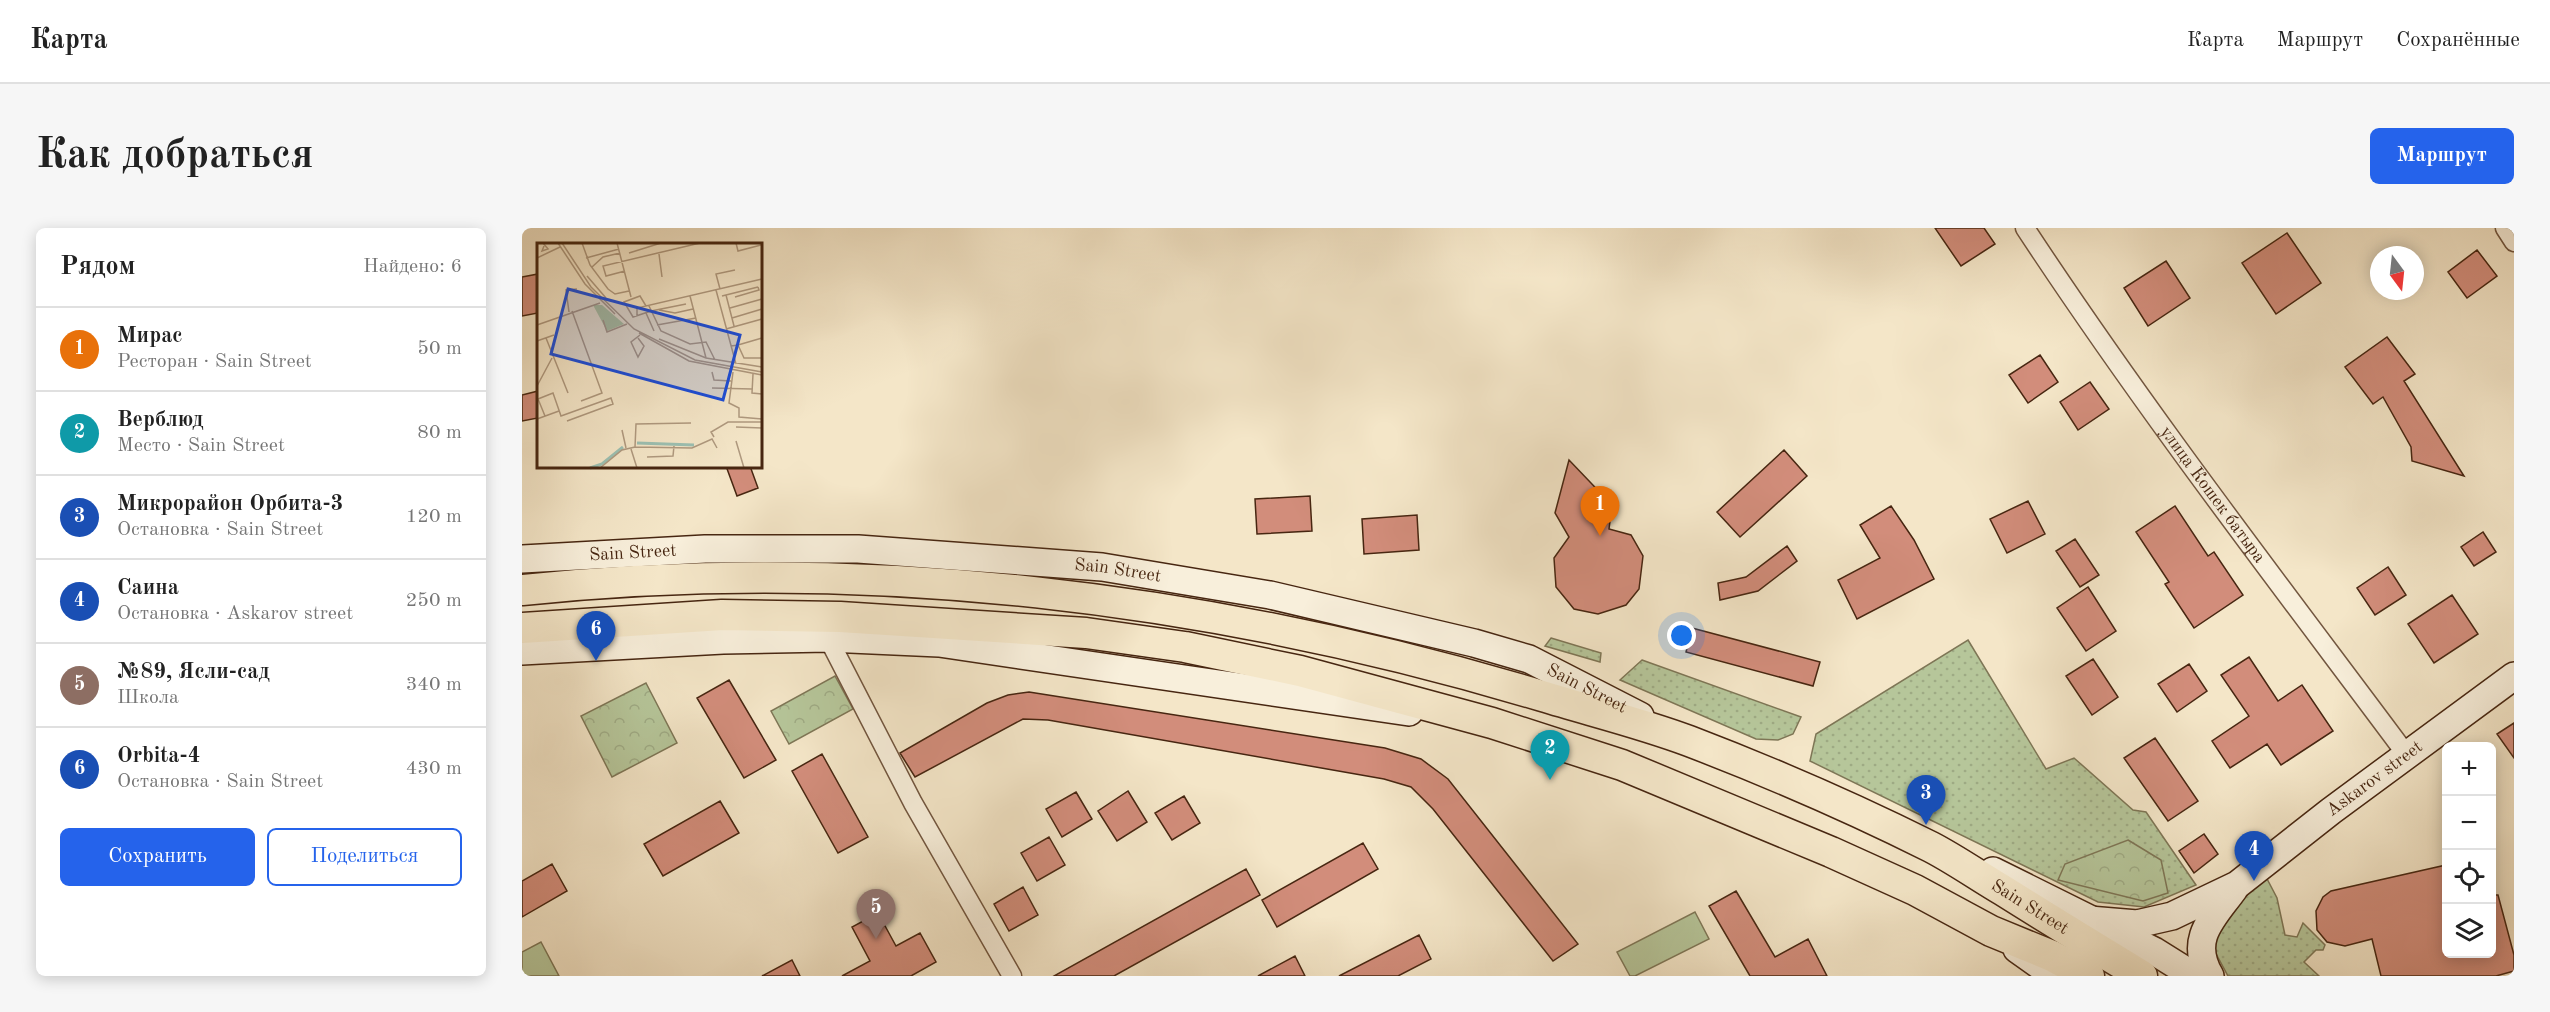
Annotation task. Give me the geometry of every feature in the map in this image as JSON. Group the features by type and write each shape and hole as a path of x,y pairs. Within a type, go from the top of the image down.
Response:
{"main road":[{"name":"Sain Street","path":"522,590 722,578 934,584 1043,594 1197,614 1376,650 1470,675 1686,740 1934,848 2142,976"},
{"name":"Sain Street","path":"522,628 722,615 840,617 1086,633 1185,647 1300,670 1492,723 1622,765 1729,807 1915,890 1991,931 2052,956 2089,976"}],"street":[{"name":"улица Кошек батыра","path":"2025,228 2065,288 2251,545 2406,754"},
{"path":"2505,228 2514,242"},
{"name":"Sain Street","path":"522,559 705,549 858,549 1102,567 1270,595 1529,658 1686,740"},
{"path":"828,639 913,803 1012,976"},
{"name":"Sain Street","path":"522,651 711,641 828,639 939,643 1492,723"},
{"name":"Askarov street","path":"2237,885 2406,754 2514,676"},
{"path":"1934,848 1996,872 2154,951 2194,976"},
{"path":"2089,920 2137,924 2172,916 2237,885"},
{"path":"2210,976 2200,953 2202,940 2207,927 2237,885"},
{"path":"1991,931 2055,976"}],"green space":[{"path":"1551,638 1601,653 1600,662 1545,646"},
{"path":"1968,640 2046,769 2074,758 2133,810 2146,812 2196,885 2144,907 2098,902 1810,761 1816,734"},
{"path":"1642,660 1801,717 1793,734 1778,740 1756,739 1620,680"},
{"path":"835,676 853,709 789,744 771,711"},
{"path":"646,683 677,743 612,777 581,716"},
{"path":"2128,840 2161,860 2168,893 2143,901 2058,880 2065,864"},
{"path":"2264,873 2277,898 2285,935 2297,937 2303,923 2325,945 2323,950 2316,950 2304,962 2319,976 2228,976 2214,950 2223,916"},
{"path":"1695,912 1709,939 1635,976 1630,976 1617,952"},
{"path":"541,942 559,976 522,976 522,952"}],"building":[{"path":"1935,228 1984,228 1995,244 1961,266"},
{"path":"2287,233 2321,283 2276,314 2242,263"},
{"path":"2477,250 2497,276 2467,298 2448,272"},
{"path":"2166,261 2190,298 2148,326 2124,288"},
{"path":"537,274 537,313 522,316 522,277"},
{"path":"2387,337 2415,374 2404,381 2464,476 2412,461 2411,447 2383,397 2373,404 2345,367"},
{"path":"2040,355 2058,382 2028,403 2009,375"},
{"path":"2090,382 2109,409 2078,430 2060,402"},
{"path":"537,391 537,418 522,421 522,395"},
{"path":"1784,450 1807,476 1740,537 1717,512"},
{"path":"1569,460 1612,505 1609,529 1631,535 1643,556 1639,589 1626,605 1598,614 1574,609 1556,587 1554,558 1569,537 1555,513"},
{"path":"727,468 751,468 758,488 737,496"},
{"path":"1310,496 1312,531 1257,534 1255,499"},
{"path":"2028,501 2045,534 2007,553 1990,519"},
{"path":"1891,506 1914,540 1934,579 1857,619 1838,580 1880,558 1860,525"},
{"path":"2175,506 2208,556 2214,552 2243,595 2194,628 2165,584 2169,582 2136,532"},
{"path":"1417,515 1419,550 1364,554 1362,519"},
{"path":"2483,532 2496,552 2474,566 2461,547"},
{"path":"2075,539 2099,575 2080,587 2056,551"},
{"path":"1787,546 1797,561 1758,591 1720,600 1718,583 1746,577"},
{"path":"2388,567 2406,595 2375,615 2357,588"},
{"path":"2088,587 2116,631 2086,651 2057,608"},
{"path":"2452,595 2478,634 2434,663 2408,624"},
{"path":"1692,628 1820,662 1813,686 1686,652"},
{"path":"2249,657 2278,701 2302,685 2333,731 2281,765 2267,744 2230,768 2212,741 2249,716 2221,675"},
{"path":"2093,659 2118,697 2092,715 2066,676"},
{"path":"2189,664 2207,691 2177,712 2158,684"},
{"path":"729,680 776,760 744,778 697,698"},
{"path":"1029,692 1385,748 1421,759 1448,779 1578,944 1553,961 1433,809 1411,787 1384,779 1048,720 1023,719 915,777 900,753 987,703 1008,695"},
{"path":"2514,723 2514,758 2497,734"},
{"path":"2155,738 2198,801 2168,821 2124,758"},
{"path":"822,754 868,837 838,853 792,771"},
{"path":"1128,791 1147,822 1117,841 1098,811"},
{"path":"1076,792 1092,819 1062,837 1046,809"},
{"path":"1184,796 1200,823 1172,840 1155,813"},
{"path":"720,801 739,833 663,876 644,844"},
{"path":"2204,834 2218,854 2194,873 2179,851"},
{"path":"1049,837 1065,865 1037,881 1021,853"},
{"path":"1363,843 1378,869 1277,927 1262,900"},
{"path":"552,864 567,891 522,917 522,881"},
{"path":"2442,866 2442,958 2496,958 2496,895 2498,895 2514,955 2514,971 2496,976 2381,976 2372,939 2345,946 2327,942 2317,930 2316,911 2323,897 2331,891"},
{"path":"1246,869 1260,895 1114,976 1054,976"},
{"path":"1023,887 1038,915 1009,931 994,904"},
{"path":"1736,891 1775,957 1808,939 1827,976 1750,976 1709,906"},
{"path":"878,913 896,946 920,933 936,962 911,976 842,976 870,961 852,927"},
{"path":"1419,935 1431,959 1398,976 1339,976"},
{"path":"1295,956 1305,976 1258,976"},
{"path":"792,960 800,976 762,976"}],"place":[{"name":"Мирас","path":"1600,536"},
{"name":"Orbita-4","path":"596,661"},
{"name":"Верблюд","path":"1550,780"},
{"name":"Микрорайон Орбита-3","path":"1926,825"},
{"name":"Саина","path":"2254,881"},
{"name":"№89, Ясли-сад","path":"876,939"}]}
